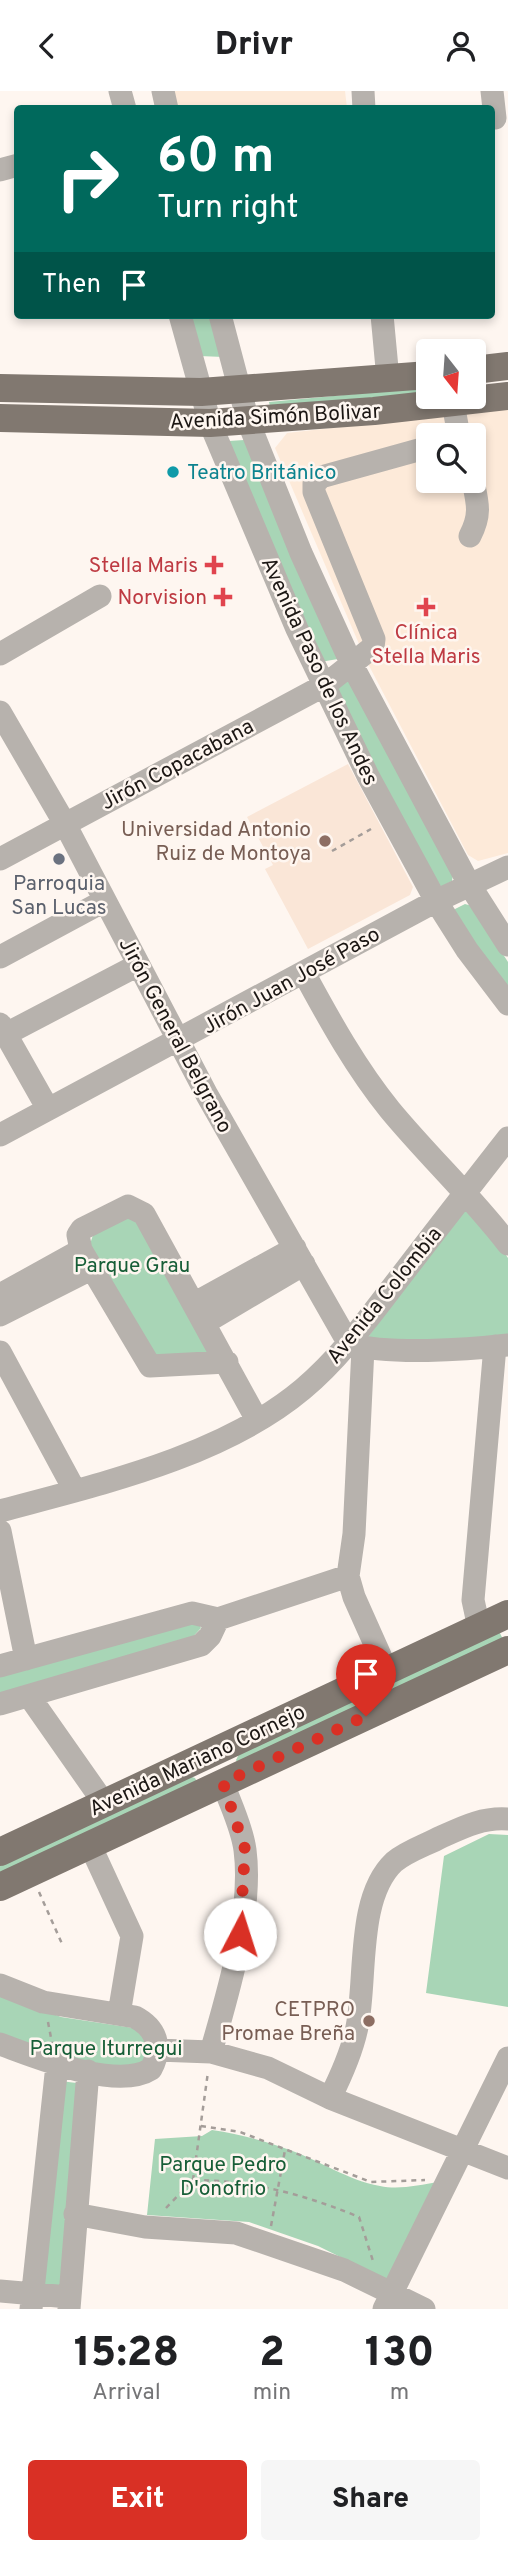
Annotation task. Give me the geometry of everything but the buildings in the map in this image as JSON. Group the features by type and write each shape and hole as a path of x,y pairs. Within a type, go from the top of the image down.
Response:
{"main road":[{"path":"486,369 508,366"},
{"name":"Avenida Simón Bolivar","path":"0,388 240,391 416,376"},
{"name":"Avenida Simón Bolivar","path":"486,399 508,396"},
{"name":"Avenida Simón Bolivar","path":"0,418 209,423 416,406"},
{"name":"Avenida Mariano Cornejo","path":"0,1852 508,1616"},
{"name":"Avenida Mariano Cornejo","path":"0,1887 508,1650"},
{"path":"206,1756 228,1763 220,1784"}],"street":[{"name":"Avenida Paso de los Andes","path":"181,319 209,423 297,629 368,776 436,901 467,950 508,1004"},
{"name":"Avenida Paso de los Andes","path":"221,319 248,421 301,553 352,665 469,884 508,945"},
{"path":"382,319 388,379"},
{"name":"Jirón Copacabana","path":"0,859 325,685 373,647 374,639 314,492 314,484 321,477 416,451"},
{"path":"470,536 480,509 476,493"},
{"path":"271,567 274,560 282,554 301,553"},
{"path":"0,654 100,596"},
{"name":"Jirón General Belgrano","path":"0,712 65,824 138,965 299,1256 356,1346"},
{"name":"Jirón Juan José Paso","path":"0,1135 180,1041 436,901 508,867"},
{"path":"0,957 104,901"},
{"path":"48,1109 3,1029 138,965"},
{"path":"304,973 360,1070 391,1111 466,1192 508,1244"},
{"name":"Avenida Colombia","path":"0,1511 75,1491 180,1457 257,1420 303,1389 356,1346 508,1138"},
{"path":"227,1362 150,1366 86,1259 78,1235 82,1229 128,1206 144,1214 201,1312 227,1362 257,1420"},
{"path":"201,1312 299,1256"},
{"path":"0,1295 86,1259"},
{"path":"0,1315 86,1259"},
{"path":"387,1671 354,1597 348,1576 354,1522 356,1346 502,1346 473,1600 479,1628"},
{"path":"0,1352 75,1491"},
{"path":"0,1531 26,1658"},
{"path":"0,1666 192,1613 218,1619 348,1576"},
{"path":"0,1704 201,1645 211,1636 218,1619"},
{"path":"29,1696 104,1803"},
{"path":"211,2052 240,1934 245,1871 245,1849 220,1784"},
{"path":"330,2098 352,2049 357,2027 370,1909 382,1877 394,1862 408,1853 469,1824 508,1819"},
{"path":"90,1845 132,1936 119,2014"},
{"path":"0,1985 43,2001 119,2014 148,2024 155,2034 157,2050 151,2069 133,2077 57,2065 0,2044"},
{"path":"157,2050 211,2052 268,2067 330,2098 508,2168"},
{"path":"385,2296 464,2149 508,2058"},
{"path":"31,2301 57,2065"},
{"path":"0,2291 31,2301 69,2303 88,2071"},
{"path":"75,2214 145,2227 236,2233 344,2270 385,2296 424,2309"}],"path":[{"path":"332,851 371,829"},
{"path":"30,1873 64,1946"},
{"path":"43,2001 57,2065"},
{"path":"163,2212 193,2180 211,2052"},
{"path":"201,2126 240,2132 371,2182 428,2180"},
{"path":"265,2241 274,2218 285,2150"},
{"path":"193,2180 241,2183 277,2190 359,2217 385,2296"}],"shaded area":[{"path":"173,91 345,91 347,105 177,105"},
{"name":"Clínica Stella Maris","path":"508,408 508,853 478,861 468,855 365,658 275,448 287,433"},
{"name":"Universidad Antonio Ruiz de Montoya","path":"348,764 413,887 410,895 308,949 265,869 273,865 247,817"}],"green space":[{"path":"189,319 213,319 224,357 199,356"},
{"path":"416,388 416,398 271,411 269,402"},
{"path":"244,440 338,659 320,662 229,441"},
{"path":"351,677 453,875 452,881 441,887 390,801 334,685"},
{"path":"465,904 472,906 508,962 508,995 455,918 455,909"},
{"path":"461,1211 475,1211 508,1258 508,1346 463,1352 368,1337"},
{"name":"Parque Grau","path":"128,1216 135,1217 213,1351 154,1361 90,1244 93,1235"},
{"path":"198,1622 201,1628 191,1639 0,1694 0,1672"},
{"path":"499,1631 508,1650 242,1771 236,1760 239,1754"},
{"path":"189,1776 195,1778 201,1790 0,1890 0,1866"},
{"path":"489,1834 508,1835 508,2007 426,1993 444,1856"},
{"name":"Parque Iturregui","path":"0,1993 61,2017 140,2029 145,2033 148,2060 133,2073 0,2040"},
{"path":"60,2081 85,2084 66,2289 39,2286"},
{"name":"Parque Pedro D'onofrio","path":"212,2130 281,2147 356,2179 380,2186 402,2187 439,2182 393,2283 318,2246 249,2222 147,2215 155,2139 202,2136"}],"place":[{"name":"Teatro Británico","path":"173,472"},
{"name":"Stella Maris","path":"214,565"},
{"name":"Norvision","path":"223,597"},
{"name":"Clínica Stella Maris","path":"426,607"},
{"name":"Universidad Antonio Ruiz de Montoya","path":"325,841"},
{"name":"Parroquia San Lucas","path":"59,859"},
{"name":"CETPRO Promae Breña","path":"369,2021"}],"route":[{"path":"240,1934 245,1849 223,1783 366,1716"}]}
